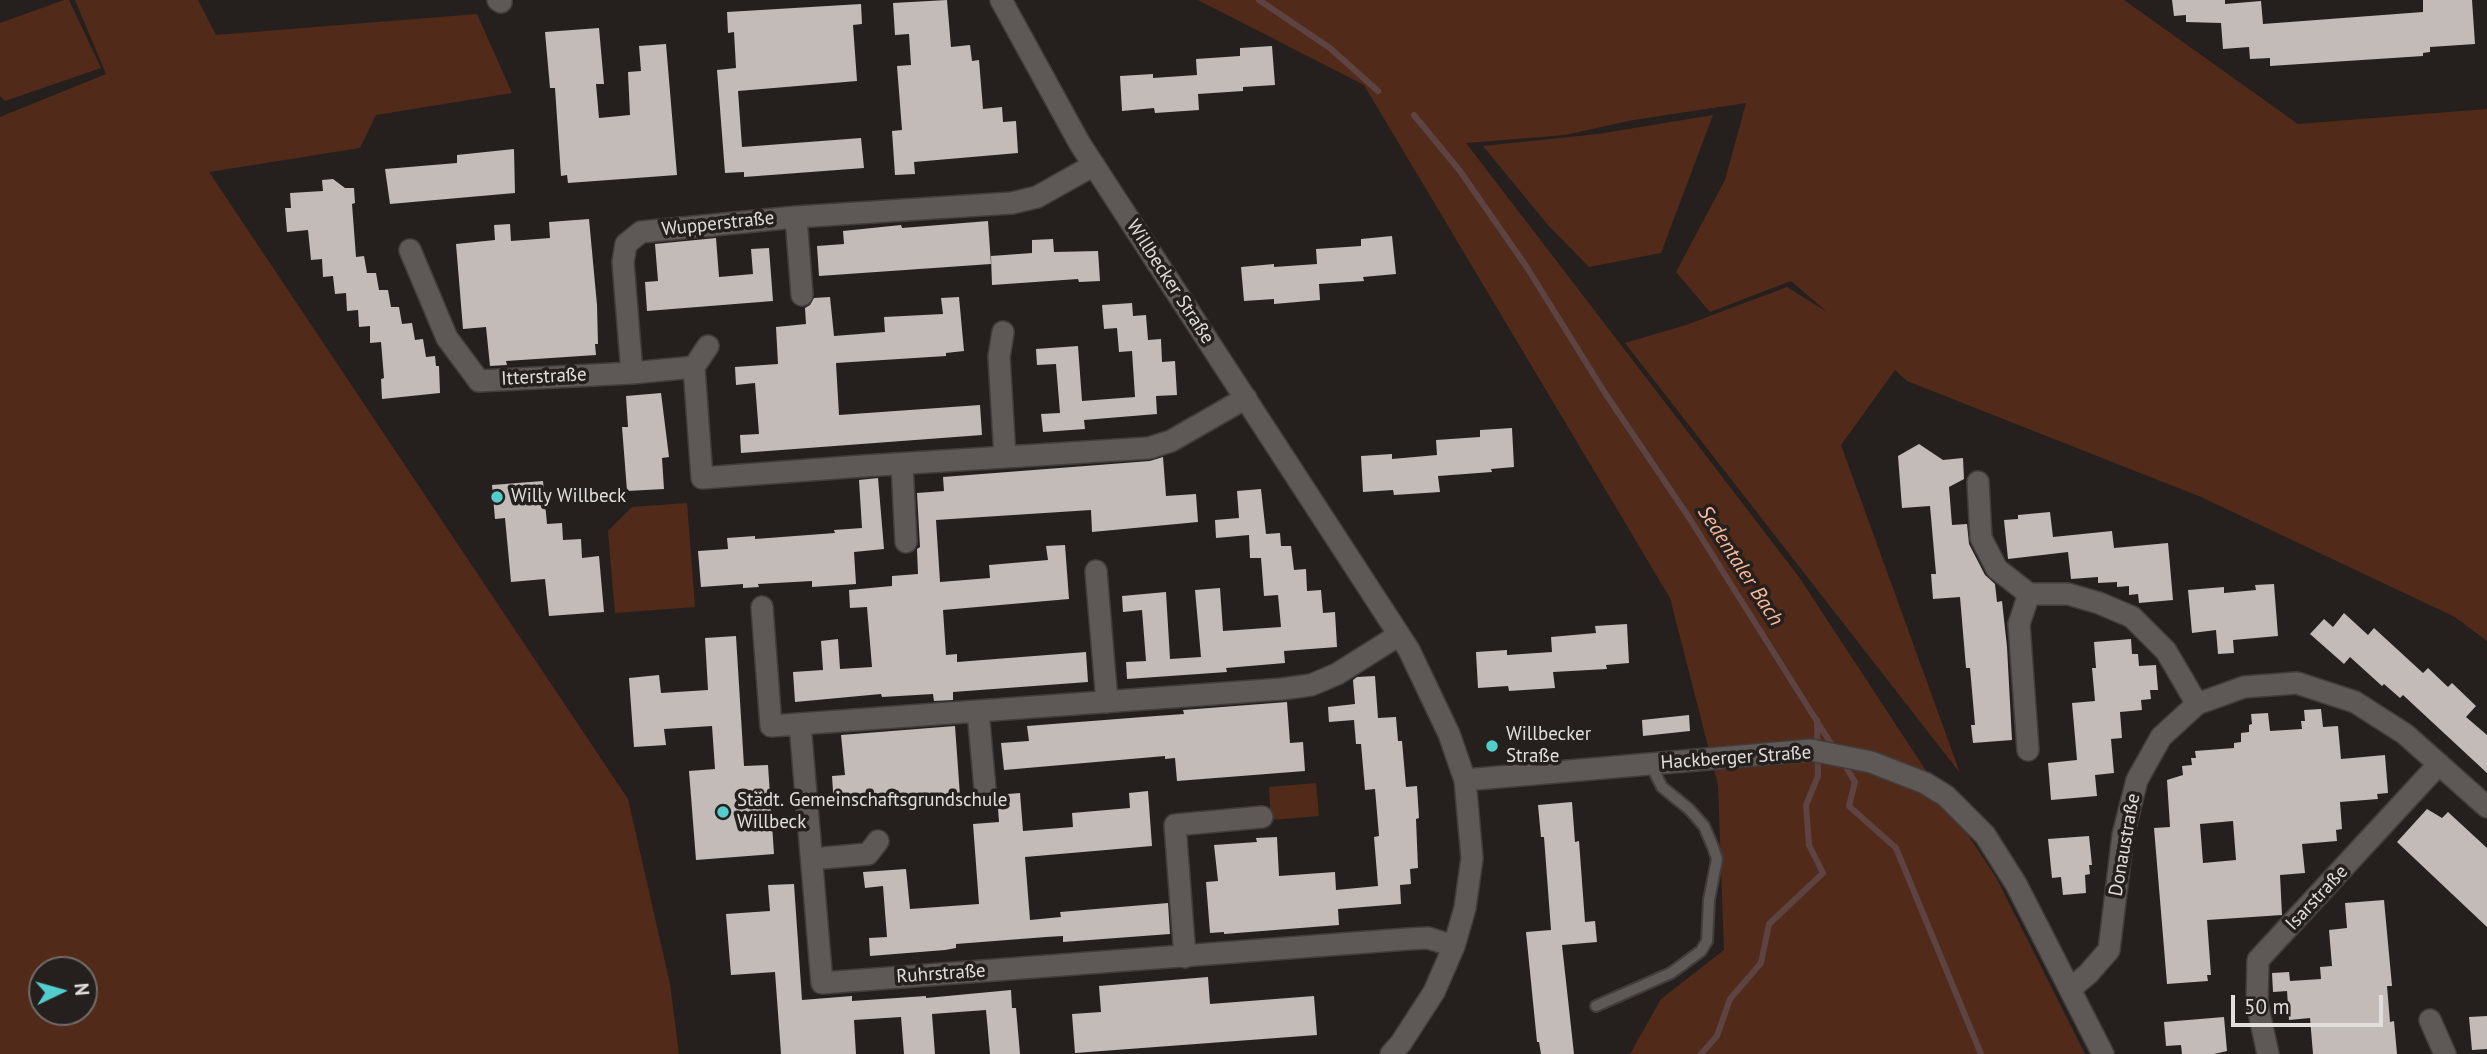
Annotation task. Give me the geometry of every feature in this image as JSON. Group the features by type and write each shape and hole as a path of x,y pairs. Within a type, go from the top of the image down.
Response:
{"street":[{"name":"Willbecker Straße","path":"1001,0 1094,165 1409,650 1449,734 1465,780 1472,858 1465,908 1454,946 1434,992 1391,1054"},
{"name":"Wupperstraße","path":"632,373 623,262 626,244 640,232 796,217 1012,202 1037,197 1094,165"},
{"name":"Wupperstraße","path":"796,217 802,295"},
{"name":"Itterstraße","path":"410,250 447,338 479,381 632,373"},
{"path":"1003,332 999,357 1005,457"},
{"path":"708,346 694,367 702,478 1149,448 1171,442 1246,398"},
{"path":"632,373 694,367"},
{"path":"902,464 906,542"},
{"path":"1978,482 1982,538 1997,569 2029,594 2067,594 2099,603 2132,617 2166,651 2197,704"},
{"path":"1096,571 1107,702"},
{"path":"2028,750 2018,624 2029,594"},
{"path":"762,607 771,726 1282,690 1311,685 1337,674 1399,635"},
{"name":"Donaustraße","path":"2070,989 2088,974 2109,950 2123,835 2137,780 2161,737 2197,704 2244,687 2297,683 2355,702 2405,734 2487,807"},
{"path":"978,711 985,789"},
{"name":"Ruhrstraße","path":"800,724 822,983 1429,938 1454,946"},
{"name":"Hackberger Straße","path":"1465,780 1811,750 1871,762 1925,783 1946,796 1985,835 2016,884 2103,1054"},
{"name":"Isarstraße","path":"2268,1054 2257,1003 2258,960 2439,764"},
{"path":"1185,957 1175,825 1262,817"},
{"path":"812,859 868,853 878,841"},
{"path":"2430,1020 2445,1054"}],"lane":[{"path":"1597,1006 1671,973 1701,951 1707,940 1709,900 1717,859 1713,846 1704,826 1689,809 1662,788 1650,764"}],"shaded area":[{"path":"69,0 101,68 5,101 0,96 0,23"},
{"path":"75,0 198,0 216,35 477,14 512,93 376,115 360,148 209,172 628,799 670,984 679,1054 0,1054 0,117 106,74"},
{"path":"1198,0 2124,0 2298,124 2487,109 2487,641 2455,617 2201,497 1907,381 1895,370 1841,445 1960,773 1625,343 1686,325 1787,287 1827,312 1791,281 1710,312 1676,272 1725,180 1746,103 1633,120 1565,135 1466,143 1799,577 1997,879 2085,1054 1630,1054 1661,999 1724,950 1718,785 1670,598 1364,85"},
{"path":"1713,115 1661,253 1589,267 1548,225 1483,146 1598,134"},
{"path":"687,503 695,607 615,613 608,531 632,507"},
{"path":"1316,783 1319,816 1271,820 1269,787"}],"building":[{"path":"947,0 951,47 970,45 972,61 979,60 983,109 1002,107 1003,122 1016,121 1018,153 914,162 915,174 895,175 892,131 902,130 897,66 911,65 909,34 895,35 893,3"},
{"path":"2172,0 2225,0 2225,4 2261,1 2263,24 2423,12 2423,0 2472,0 2475,44 2430,47 2430,52 2423,53 2423,56 2270,66 2270,58 2250,59 2249,47 2223,49 2221,23 2186,22 2186,15 2174,16"},
{"path":"861,4 862,24 853,25 857,81 738,91 742,147 861,138 864,168 744,177 744,172 725,173 717,70 736,68 734,32 728,33 727,12"},
{"path":"599,28 604,84 596,84 599,118 630,115 628,72 641,71 639,46 666,44 677,175 568,183 567,175 561,176 555,88 550,88 545,32"},
{"path":"1272,46 1275,85 1243,87 1243,91 1198,94 1199,110 1155,113 1154,108 1122,111 1120,76 1153,74 1153,78 1197,75 1196,59 1240,56 1240,48"},
{"path":"514,149 515,193 390,204 385,169 457,163 457,155"},
{"path":"333,179 345,188 354,188 355,203 352,204 356,257 364,256 367,273 376,273 379,290 388,290 391,307 399,307 402,324 412,323 415,340 423,339 426,357 435,356 436,366 439,366 440,393 382,399 381,379 384,378 381,342 370,343 370,326 359,327 358,310 347,311 346,293 335,294 333,276 323,277 322,259 311,260 308,230 287,232 285,208 291,208 290,193 323,191 322,180"},
{"path":"589,219 597,305 596,355 506,361 507,365 490,366 486,327 463,329 456,244 495,240 494,225 510,224 511,241 550,238 549,222"},
{"path":"988,221 991,264 819,276 817,246 844,244 843,231"},
{"path":"1392,236 1396,274 1363,277 1364,281 1319,284 1320,300 1274,304 1274,299 1244,301 1241,267 1317,264 1316,249 1361,246 1361,239"},
{"path":"716,238 719,277 753,274 751,249 769,248 773,301 647,311 645,282 658,281 655,244"},
{"path":"1053,239 1054,252 1098,251 1100,281 1079,282 1078,279 992,285 991,256 1032,253 1032,240"},
{"path":"830,297 834,336 885,332 884,317 943,314 941,298 959,297 964,351 946,353 946,356 836,363 839,415 980,405 982,435 741,453 740,435 759,434 755,383 736,385 735,367 778,364 776,327 806,324 805,308 814,298"},
{"path":"1132,303 1133,316 1146,315 1148,340 1161,339 1162,362 1175,361 1177,395 1156,396 1157,414 1084,420 1085,429 1043,432 1041,414 1060,413 1056,364 1037,365 1036,349 1078,346 1082,401 1135,397 1132,351 1119,352 1117,328 1104,329 1102,305"},
{"path":"661,393 669,457 662,458 664,489 627,491 622,427 628,427 626,396"},
{"path":"1512,428 1514,467 1491,469 1492,472 1438,476 1440,492 1394,495 1393,490 1363,492 1361,456 1392,454 1392,459 1437,455 1436,440 1480,437 1480,430"},
{"path":"1919,444 1943,460 1963,458 1964,479 1949,487 1952,525 1967,524 1969,544 1985,575 1995,584 1997,602 2002,601 2012,740 1973,743 1971,725 1975,725 1970,668 1966,668 1960,597 1933,599 1931,574 1936,574 1930,506 1902,508 1898,456"},
{"path":"1163,457 1166,496 1196,494 1198,522 1092,532 1091,510 936,520 940,582 990,578 989,565 1048,560 1046,546 1065,545 1069,599 943,610 946,655 957,654 957,662 1086,652 1088,682 953,692 953,700 934,701 933,694 882,697 881,694 795,702 793,672 823,670 821,641 838,639 840,669 872,667 867,607 850,608 849,590 892,586 892,576 918,574 917,549 920,547 917,493 944,491 943,477 1150,461"},
{"path":"878,478 884,549 854,552 856,584 812,587 812,581 758,584 759,587 743,588 743,584 701,587 698,551 728,549 727,538 755,536 755,539 835,533 834,530 862,528 859,480"},
{"path":"543,481 547,524 562,523 563,540 581,539 582,558 599,556 604,612 549,616 545,579 511,582 505,518 495,519 492,485"},
{"path":"1261,489 1266,534 1280,533 1281,546 1291,546 1294,570 1306,569 1307,591 1321,590 1323,613 1335,612 1337,647 1284,651 1285,663 1226,668 1227,672 1127,679 1126,662 1146,661 1142,610 1123,612 1122,596 1166,592 1170,659 1201,657 1195,590 1220,588 1223,631 1281,627 1278,595 1264,596 1261,558 1250,558 1249,535 1216,538 1215,520 1239,518 1237,491"},
{"path":"2050,512 2053,537 2112,531 2114,548 2168,543 2173,600 2139,603 2138,594 2129,595 2129,586 2117,587 2117,582 2098,583 2098,577 2071,579 2068,552 2008,559 2004,520 2018,519 2018,515"},
{"path":"2274,584 2278,636 2233,640 2234,653 2218,654 2216,630 2192,633 2188,590 2224,587 2224,593 2256,590 2255,585"},
{"path":"2344,613 2368,635 2374,628 2423,673 2428,668 2448,687 2452,683 2476,706 2466,717 2487,735 2487,773 2403,695 2400,698 2384,684 2382,686 2350,657 2344,664 2310,634 2324,619 2333,627"},
{"path":"1627,624 1629,663 1606,665 1607,669 1553,672 1555,688 1509,691 1508,686 1478,688 1476,652 1507,650 1507,655 1552,652 1551,637 1596,633 1595,626"},
{"name":"Städt. Gemeinschaftsgrundschule Willbeck","path":"736,636 744,766 768,765 774,854 696,860 689,771 715,769 712,726 664,729 666,745 634,747 629,678 659,675 661,693 708,690 705,638"},
{"path":"2131,639 2132,654 2138,654 2139,666 2156,665 2158,690 2150,690 2151,699 2141,700 2142,710 2120,712 2122,738 2111,739 2114,773 2095,775 2097,796 2051,800 2048,763 2077,760 2072,703 2095,701 2092,668 2096,668 2094,642"},
{"path":"1375,676 1378,718 1396,717 1398,741 1402,741 1406,787 1417,786 1418,868 1410,869 1411,884 1400,885 1401,904 1338,909 1339,925 1210,933 1206,882 1218,881 1214,845 1257,842 1256,838 1277,837 1279,876 1335,872 1336,890 1378,886 1374,837 1379,836 1375,789 1365,790 1361,744 1356,744 1354,720 1329,722 1328,707 1355,704 1353,680 1357,677"},
{"path":"1287,702 1290,743 1303,742 1305,771 1177,781 1175,758 1165,759 1165,756 1004,770 1001,743 1029,741 1027,726 1184,714 1183,710"},
{"path":"2321,709 2323,727 2338,726 2341,759 2385,755 2388,793 2377,794 2378,799 2340,802 2342,829 2336,830 2337,841 2302,844 2305,873 2280,875 2282,915 2207,920 2211,975 2207,975 2208,981 2167,984 2154,828 2170,827 2167,780 2183,775 2182,766 2192,765 2191,758 2196,758 2195,751 2234,748 2234,743 2241,742 2241,733 2249,732 2251,714 2268,713 2270,731 2302,729 2301,721 2305,721 2304,710","holes":["2233,821 2236,860 2203,863 2200,824"]},
{"path":"1689,715 1690,731 1643,736 1642,720"},
{"path":"955,726 960,796 834,806 832,776 845,775 841,735"},
{"path":"1148,791 1152,846 1025,857 1030,920 1061,917 1060,912 1168,903 1170,934 1063,942 1063,936 1046,937 956,944 956,948 945,950 870,956 869,938 887,937 883,886 865,888 863,872 906,869 910,909 979,904 973,824 999,822 997,795 1020,793 1023,831 1073,827 1072,813 1130,808 1129,793"},
{"path":"1572,802 1575,842 1579,841 1585,922 1595,921 1597,942 1562,945 1574,1054 1541,1054 1537,1042 1526,932 1551,930 1544,837 1541,837 1538,805"},
{"path":"2427,809 2442,818 2448,812 2487,848 2487,927 2397,842"},
{"path":"2089,836 2092,865 2089,865 2090,874 2085,875 2086,893 2063,895 2061,877 2052,878 2048,839"},
{"path":"794,884 802,1000 852,996 852,1001 926,998 1011,990 1012,1008 1016,1008 1020,1054 990,1054 986,1010 932,1014 935,1054 904,1054 901,1017 854,1020 856,1054 781,1054 775,972 731,975 726,914 770,911 768,885"},
{"path":"2384,900 2392,986 2387,986 2390,1022 2394,1021 2397,1054 2313,1054 2310,1018 2289,1020 2287,991 2273,992 2272,973 2289,972 2290,981 2321,979 2320,967 2332,966 2329,930 2347,928 2345,903"},
{"path":"1208,977 1210,1004 1314,996 1317,1035 1075,1053 1072,1014 1101,1012 1099,986"},
{"path":"2487,1016 2487,1049 2472,1050 2469,1017"},
{"path":"2224,1017 2227,1051 2214,1054 2182,1054 2181,1045 2166,1046 2164,1022"}],"waterway":[{"name":"Sedentaler Bach","path":"1259,0 1330,48 1378,91"},
{"name":"Sedentaler Bach","path":"1414,115 1460,171 1526,266 1835,750"},
{"path":"1701,1054 1717,1036 1730,999 1761,963 1769,924 1823,873 1809,845 1806,805 1818,776 1817,720"},
{"name":"Sedentaler Bach","path":"1843,762 1855,782 1849,806 1896,848 1981,1054"}],"place":[{"name":"Willy Willbeck","path":"497,497"},
{"name":"Willbecker Straße","path":"1492,746"},
{"name":"Städt. Gemeinschaftsgrundschule Willbeck","path":"723,812"}]}
